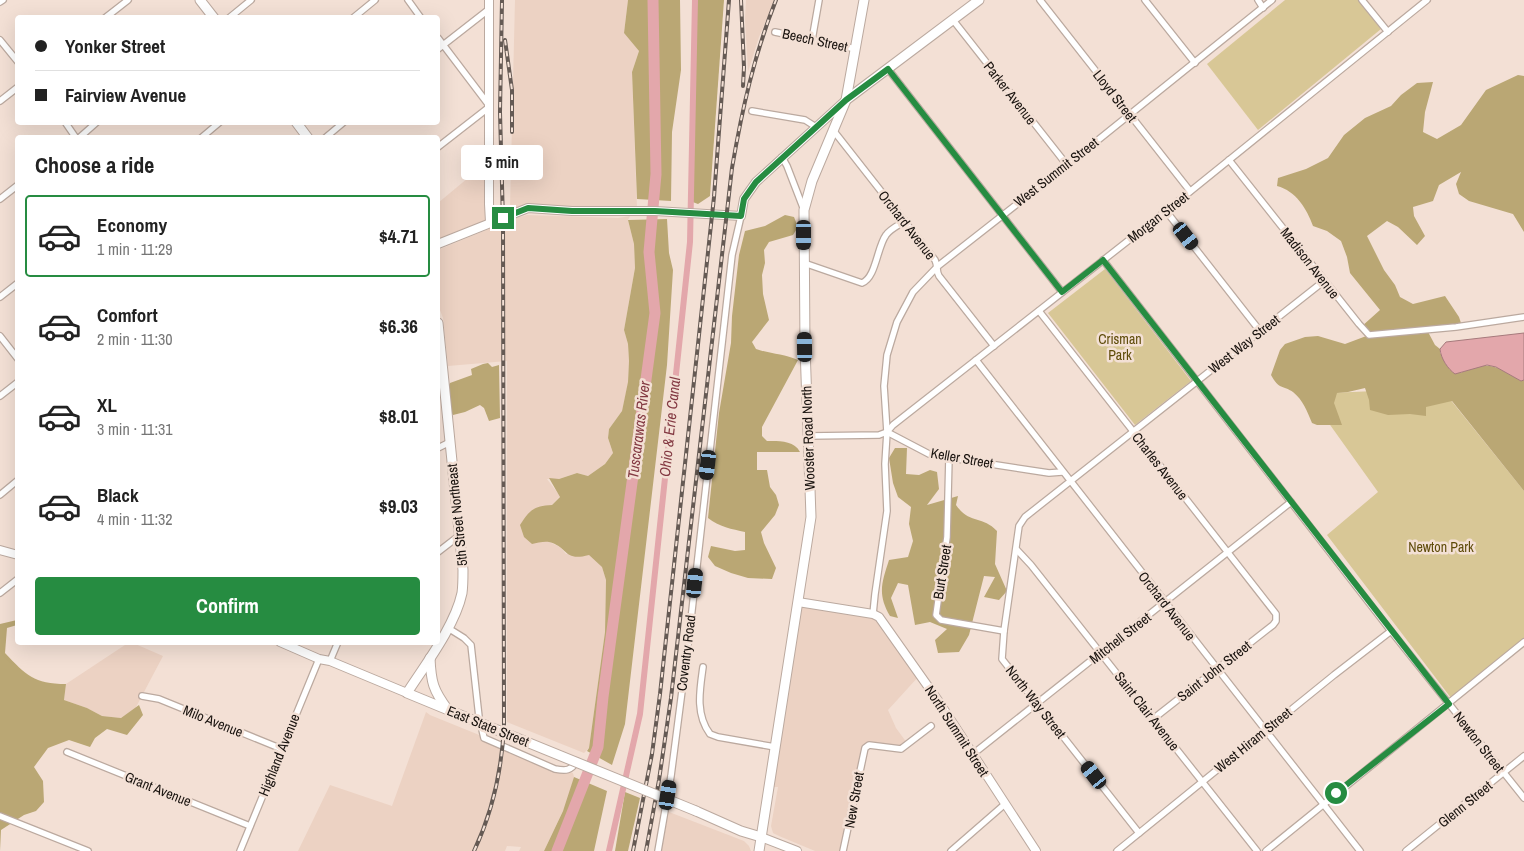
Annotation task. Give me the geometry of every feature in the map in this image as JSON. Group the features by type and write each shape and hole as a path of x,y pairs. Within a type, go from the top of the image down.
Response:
{"main road":[{"path":"200,0 212,15"},
{"name":"Wooster Road North","path":"759,851 811,517 804,210 812,181 846,100 864,0"},
{"path":"846,100 979,0"},
{"name":"5th Street Northeast","path":"440,354 463,570 462,589 456,613 440,641"},
{"name":"5th Street Northeast","path":"407,694 438,645"},
{"path":"430,658 434,690 448,710"},
{"name":"East State Street","path":"407,694 741,831 761,837"}],"street":[{"path":"110,15 128,0"},
{"path":"233,15 251,0"},
{"path":"357,15 375,0"},
{"path":"408,0 420,15"},
{"path":"489,0 490,222"},
{"path":"812,40 820,0"},
{"name":"Lloyd Street","path":"1040,0 1190,191"},
{"path":"1145,0 1195,63"},
{"path":"1258,0 1263,8"},
{"name":"West Summit Street","path":"873,614 887,522 885,376 887,355 897,322 913,292 938,266 1272,0"},
{"path":"1362,0 1388,32"},
{"name":"Morgan Street","path":"887,432 893,425 1229,160 1427,0"},
{"path":"440,47 488,10"},
{"name":"Parker Avenue","path":"953,20 1067,165"},
{"name":"Beech Street","path":"775,32 856,48"},
{"path":"0,40 15,58"},
{"path":"440,41 488,106"},
{"path":"888,69 1062,292"},
{"path":"0,101 15,89"},
{"path":"440,243 528,208 572,211 655,211 741,216 744,199 748,191 782,157 846,100"},
{"path":"440,145 488,106"},
{"path":"752,111 805,120 816,127"},
{"path":"67,125 76,135"},
{"path":"82,135 93,125"},
{"path":"205,135 216,125"},
{"path":"328,135 340,125"},
{"name":"Orchard Avenue","path":"833,130 905,221 938,266 937,272 939,276 994,346"},
{"path":"782,157 788,166 804,210"},
{"name":"Madison Avenue","path":"1229,160 1324,281 1370,335 1524,318"},
{"path":"0,199 15,187"},
{"path":"1166,210 1260,332"},
{"name":"Coventry Road","path":"658,851 671,776 732,255 741,216"},
{"path":"804,263 864,283 870,275 886,235 905,221"},
{"name":"Newton Street","path":"1103,260 1391,631 1524,798"},
{"name":"West Way Street","path":"1070,482 1324,281"},
{"path":"0,297 15,286"},
{"name":"Charles Avenue","path":"1039,311 1272,608 1276,617 1274,623"},
{"path":"0,336 15,355"},
{"name":"Orchard Avenue","path":"976,360 1360,851"},
{"path":"0,396 15,384"},
{"path":"808,436 879,435 887,432"},
{"name":"Keller Street","path":"887,432 929,454 1049,473 1062,472"},
{"path":"440,447 450,442"},
{"name":"Burt Street","path":"949,457 947,537 936,615 941,620 1004,631"},
{"path":"0,495 15,482"},
{"name":"North Way Street","path":"1070,482 1021,522 1004,631 1002,659 1139,833"},
{"name":"Mitchell Street","path":"973,754 1291,502"},
{"path":"440,550 460,535"},
{"path":"0,550 15,553"},
{"name":"Saint Clair Avenue","path":"1017,550 1031,565 1257,851"},
{"path":"0,593 15,581"},
{"path":"798,602 873,614"},
{"name":"North Summit Street","path":"873,614 883,622 914,665 1036,851"},
{"name":"Saint John Street","path":"1153,719 1274,623"},
{"path":"448,628 471,645 479,717 484,738 555,769 565,771 570,769 578,759"},
{"name":"West Hiram Street","path":"1117,851 1265,730 1391,631"},
{"path":"1266,851 1524,642"},
{"name":"East State Street","path":"287,645 407,694"},
{"path":"330,661 337,645"},
{"name":"Highland Avenue","path":"240,851 319,658"},
{"path":"703,667 699,704 701,718 710,734 775,747"},
{"name":"Milo Avenue","path":"142,696 159,699 282,749"},
{"name":"New Street","path":"843,851 865,748 869,745 901,749 931,726"},
{"name":"Grant Avenue","path":"67,752 250,826"},
{"name":"Glenn Street","path":"1406,851 1524,756"},
{"path":"951,851 1005,804"},
{"path":"0,816 88,851"},
{"path":"761,837 797,851"}],"shaded area":[{"path":"515,0 628,0 624,33 639,51 632,72 637,208 527,205 508,213 510,207"},
{"path":"628,0 680,0 681,70 672,132 671,201 637,199 632,72 639,51 624,33"},
{"path":"695,0 724,0 710,196 698,204 690,201"},
{"path":"746,0 775,0 759,37 748,72 745,19"},
{"path":"1518,75 1524,76 1524,232 1513,214 1469,201 1459,194 1456,184 1461,172 1439,185 1433,201 1413,207 1414,216 1425,236 1417,245 1398,227 1387,221 1367,236 1400,297 1413,304 1445,296 1459,317 1462,326 1427,330 1435,345 1440,349 1440,353 1460,373 1486,366 1498,368 1521,381 1524,380 1524,491 1452,401 1426,407 1426,416 1410,414 1388,415 1370,410 1365,388 1337,393 1334,403 1342,425 1317,425 1312,423 1296,395 1279,385 1271,375 1280,350 1285,344 1305,337 1318,336 1345,344 1369,335 1361,327 1380,310 1350,273 1341,241 1327,231 1313,226 1308,213 1295,196 1284,188 1277,186 1278,178 1306,169 1328,158 1344,135 1365,118 1391,106 1401,95 1417,83 1433,82 1425,112 1423,132 1437,139 1461,125 1486,90"},
{"path":"486,163 488,222 440,241 440,201"},
{"path":"527,215 618,218 630,216 628,220 634,244 635,268 624,330 628,344 628,384 622,411 609,429 608,438 613,453 605,464 588,476 577,473 559,479 547,479 560,496 552,505 547,541 560,547 566,554 589,555 602,567 606,580 605,632 589,748 584,753 507,722 507,361 448,366 443,318 440,310 440,249"},
{"path":"785,215 794,217 798,227 793,235 769,242 764,250 763,294 769,320 752,342 756,349 798,360 762,427 762,436 767,441 790,443 800,452 757,452 757,470 767,470 770,487 776,495 779,505 775,515 761,532 776,568 772,579 748,578 715,566 708,557 711,546 735,551 745,550 745,532 721,526 708,518 719,413 731,343 739,255 745,231 765,226"},
{"path":"667,219 669,253 673,270 667,365 625,724 612,765 587,751 589,748 605,632 606,580 602,567 589,555 575,557 549,542 532,544 524,537 520,525 533,510 540,506 552,505 560,497 549,478 559,479 577,473 588,476 605,464 613,453 608,438 609,429 622,411 628,382 628,344 624,330 635,268 634,244 628,220"},
{"path":"1524,333 1524,380 1521,381 1496,367 1487,365 1455,374 1445,363 1440,349 1446,342"},
{"path":"488,363 492,367 499,365 500,418 489,421 484,408 480,405 453,415 450,410 448,387 450,383 472,375 471,369"},
{"path":"895,448 907,448 906,474 919,475 930,470 937,472 939,489 927,505 958,496 956,505 961,511 971,518 992,526 997,531 995,564 1007,591 999,600 984,597 995,577 984,576 969,635 959,652 938,653 935,640 947,629 930,622 915,625 908,585 898,583 891,598 898,618 890,616 883,601 882,588 889,560 908,557 913,541 909,524 911,507 898,497 893,483 889,458"},
{"path":"798,605 874,618 919,676 888,710 896,728 907,743 900,747 868,744 861,749 842,851 815,851 773,833 771,826 778,787 774,787"},
{"path":"15,620 15,626 7,628 5,653 31,677 55,684 66,684 64,700 87,708 102,716 121,718 139,705 143,715 127,735 107,729 95,738 90,747 69,740 48,748 34,767 43,781 44,802 36,811 24,815 1,830 0,851 0,624"},
{"path":"125,645 138,645 163,656 135,709 121,718 102,716 87,708 64,700 66,684"},
{"path":"426,712 573,773 574,777 568,800 544,851 519,851 521,847 507,846 505,851 298,851 330,785 392,806"},
{"path":"574,777 607,791 594,851 544,851 563,811"},
{"path":"625,792 640,798 628,851 615,851"},
{"path":"669,812 744,841 751,851 661,851"}],"green space":[{"path":"1285,0 1358,0 1381,29 1258,130 1207,64"},
{"name":"Crisman Park","path":"1105,269 1191,381 1135,425 1048,313"},
{"name":"Newton Park","path":"1441,388 1524,491 1524,639 1451,698 1327,535 1378,492 1308,394"}],"waterway":[{"name":"Tuscarawas River","path":"557,851 598,747 603,697 655,313 649,252 656,174 653,0"},
{"name":"Ohio & Erie Canal","path":"609,851 640,714 690,242 695,0"}],"railway":[{"path":"474,851 486,821 499,774 504,725 503,221 500,112 502,0"},
{"path":"633,851 652,754 660,694 714,197 729,0"},
{"path":"741,0 743,86"},
{"path":"646,851 671,698 732,168 750,83 761,41 776,0"},
{"path":"505,40 512,90 512,132"}],"route":[{"path":"503,218 528,208 572,211 655,211 741,216 744,199 756,182 846,100 888,69 1062,292 1103,260 1449,704 1336,793"}]}
